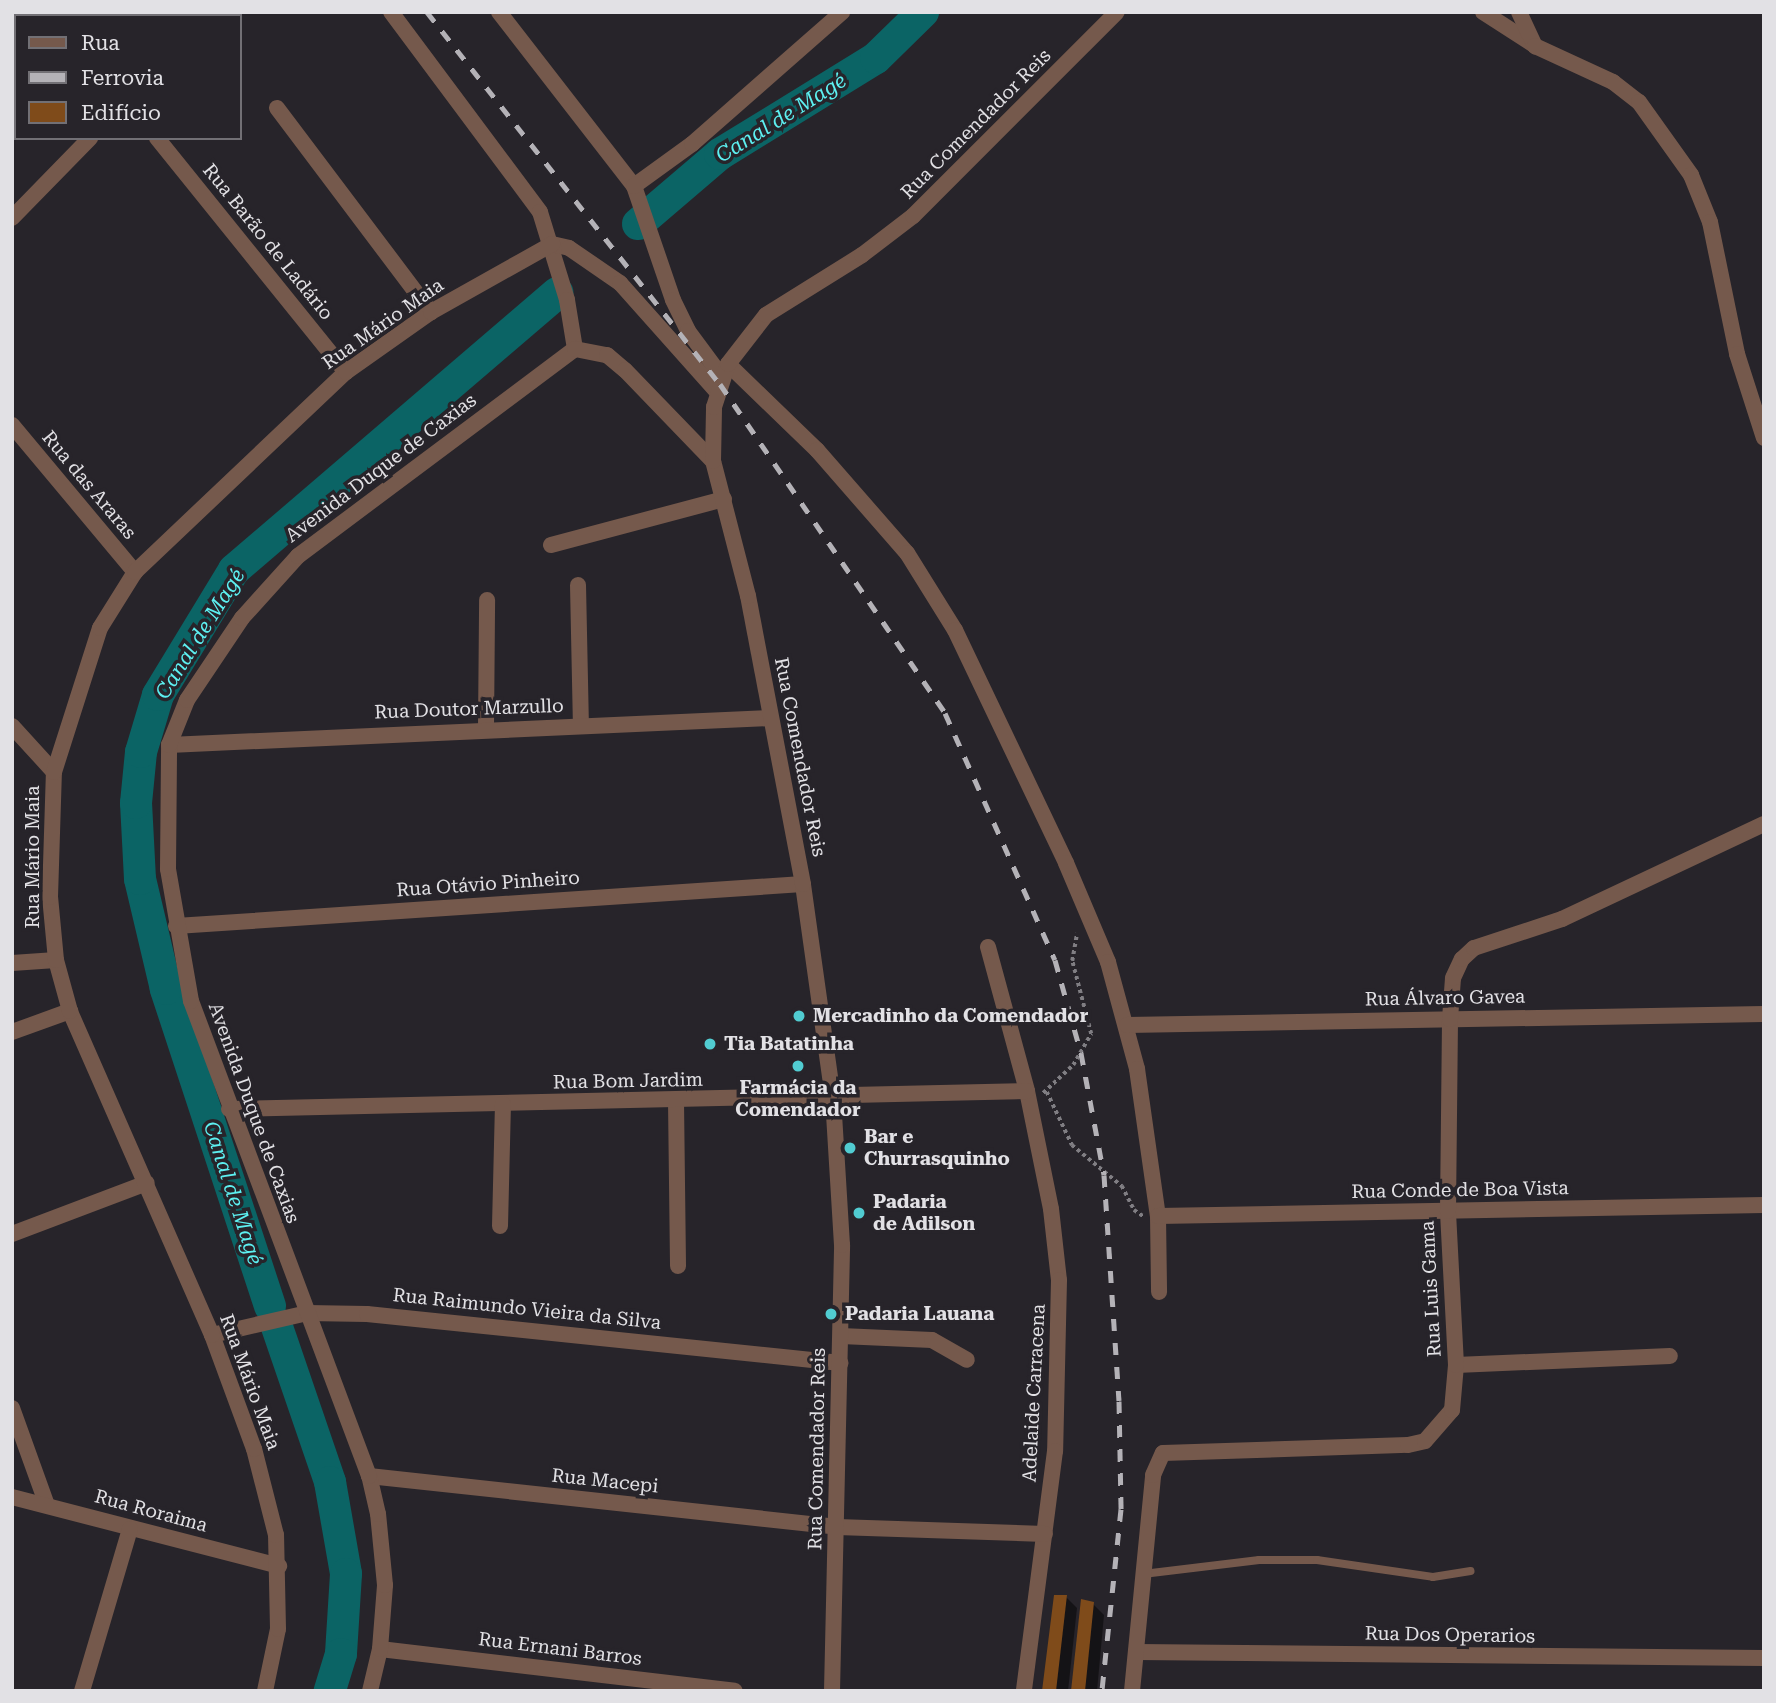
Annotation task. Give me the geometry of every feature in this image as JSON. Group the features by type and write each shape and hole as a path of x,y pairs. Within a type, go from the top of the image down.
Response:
{"street":[{"path":"391,12 525,188 552,244 575,349 607,355 625,370 713,461"},
{"path":"499,12 634,186 688,331 723,378"},
{"path":"634,186 692,144 842,12"},
{"name":"Rua Comendador Reis","path":"832,1691 842,1245 833,1098 803,884 748,596 713,461 711,429 723,378 766,315 862,255 914,216 1117,12"},
{"path":"1483,12 1535,46 1613,82 1639,102 1691,176 1710,222 1737,354 1764,438"},
{"path":"1519,12 1535,46"},
{"path":"277,107 431,312"},
{"path":"12,218 88,140"},
{"name":"Rua Barão de Ladário","path":"160,140 346,372"},
{"path":"552,244 569,248 620,283 723,378 808,441 907,553 955,630 1084,902 1127,1025 1144,1101 1158,1216 1159,1292"},
{"name":"Rua Mário Maia","path":"265,1691 278,1629 279,1566 254,1450 212,1335 71,1010 56,960 50,897 54,772 100,628 135,572 346,372 431,312 552,244"},
{"name":"Avenida Duque de Caxias","path":"370,1691 380,1649 384,1548 369,1476 229,1110 191,1001 168,869 169,745 187,699 235,628 298,556 575,349"},
{"name":"Rua das Araras","path":"12,425 135,572"},
{"path":"551,545 724,499"},
{"path":"578,585 581,725"},
{"path":"486,727 487,600"},
{"name":"Rua Doutor Marzullo","path":"169,745 486,727 770,718"},
{"path":"12,726 54,772"},
{"name":"Rua Luis Gama","path":"1132,1688 1140,1575 1153,1475 1163,1453 1425,1441 1452,1410 1456,1365 1448,1211 1450,1019 1453,978 1462,959 1474,948 1562,919 1764,824"},
{"name":"Rua Otávio Pinheiro","path":"176,926 803,884"},
{"name":"Adelaide Carracena","path":"988,947 1027,1091 1051,1209 1060,1314 1055,1451 1024,1691"},
{"path":"12,963 56,960"},
{"path":"12,1032 71,1010"},
{"name":"Rua Álvaro Gavea","path":"1127,1025 1764,1014"},
{"name":"Rua Bom Jardim","path":"229,1110 833,1098 1027,1091"},
{"path":"676,1101 678,1266"},
{"path":"500,1226 503,1104"},
{"path":"12,1234 147,1184"},
{"name":"Rua Conde de Boa Vista","path":"1158,1216 1764,1205"},
{"name":"Rua Raimundo Vieira da Silva","path":"212,1335 307,1313 420,1318 840,1363"},
{"path":"841,1336 932,1340 967,1360"},
{"path":"1456,1365 1670,1356"},
{"path":"12,1408 47,1505"},
{"name":"Rua Macepi","path":"369,1476 836,1527 1045,1534"},
{"name":"Rua Roraima","path":"12,1497 279,1566"},
{"path":"82,1691 130,1529"},
{"name":"Rua Ernani Barros","path":"380,1649 736,1691"},
{"name":"Rua Dos Operarios","path":"1136,1652 1764,1658"}],"lane":[{"path":"1140,1575 1259,1560 1317,1560 1433,1577 1471,1571"}],"path":[{"path":"1047,1092 1077,1059 1091,1034 1072,961 1077,911 1084,902"},
{"path":"1027,1091 1047,1092"},
{"path":"1047,1092 1059,1122 1080,1155 1122,1186 1137,1214 1158,1216"}],"building":[{"path":"1054,1595 1067,1595 1056,1691 1042,1691"},
{"path":"1081,1599 1094,1602 1085,1691 1071,1691"}],"waterway":[{"name":"Canal de Magé","path":"638,224 720,154 876,58 923,12"},
{"name":"Canal de Magé","path":"270,1306 166,989 140,879 136,803 141,752 158,695 234,570 557,293"},
{"name":"Canal de Magé","path":"277,1327 330,1482 346,1574 341,1654 330,1691"}],"railway":[{"path":"427,12 720,384 945,713 1055,960 1081,1053 1104,1175 1119,1401 1121,1509 1102,1691"}],"place":[{"name":"Mercadinho da Comendador","path":"799,1016"},
{"name":"Tia Batatinha","path":"710,1044"},
{"name":"Farmácia da Comendador","path":"798,1066"},
{"name":"Bar e Churrasquinho","path":"850,1148"},
{"name":"Padaria de Adilson","path":"859,1213"},
{"name":"Padaria Lauana","path":"831,1314"}]}
